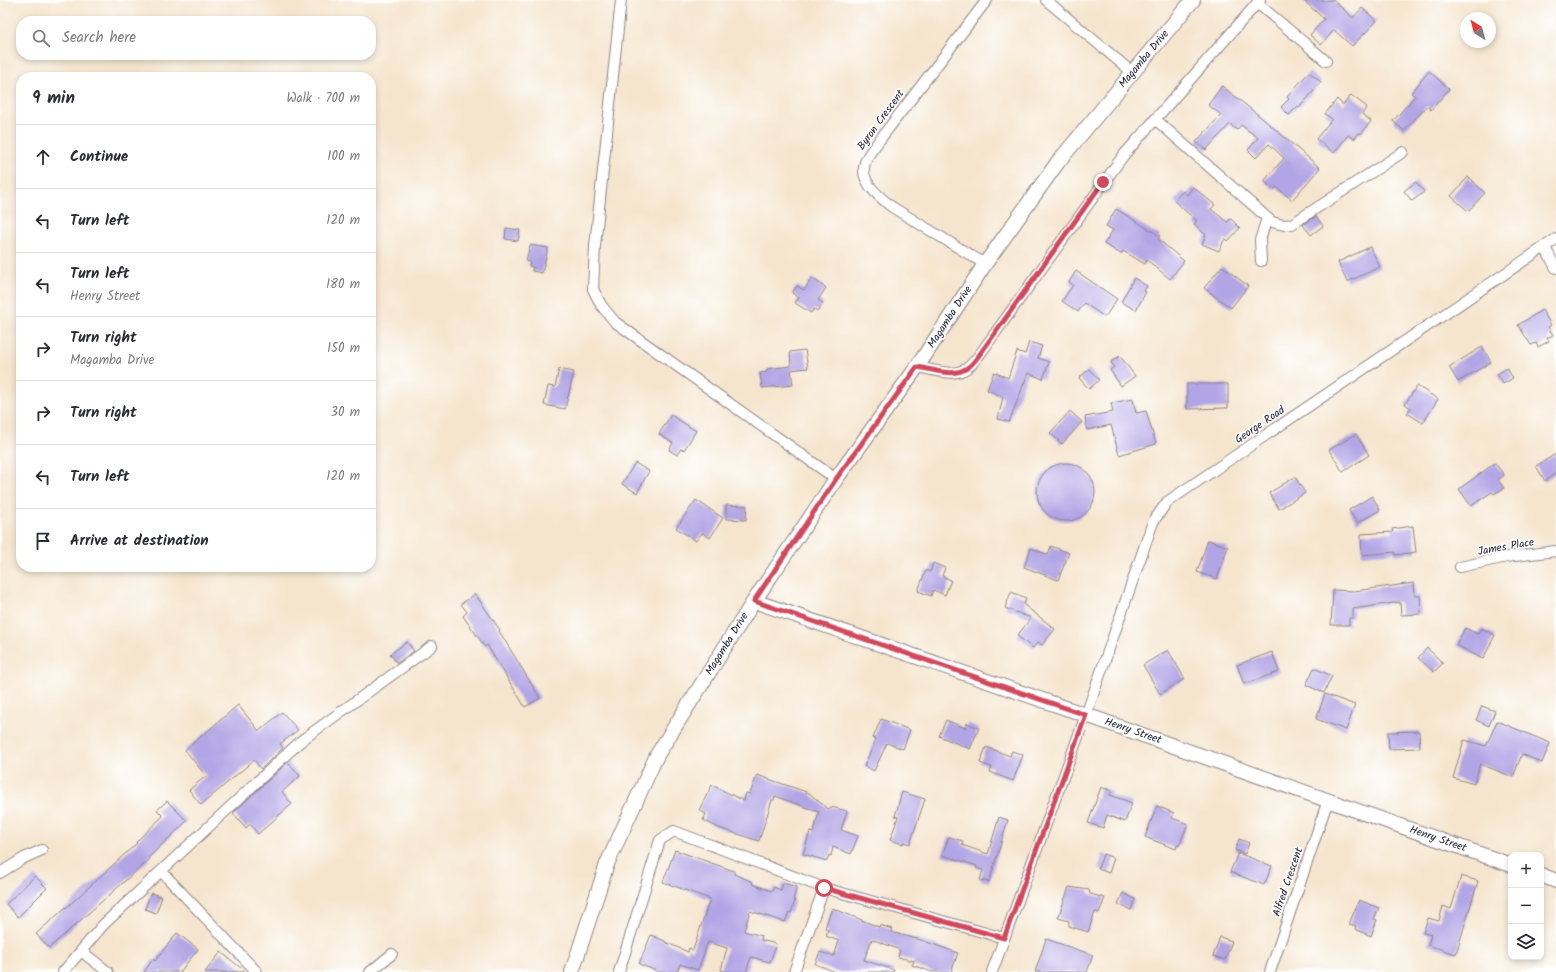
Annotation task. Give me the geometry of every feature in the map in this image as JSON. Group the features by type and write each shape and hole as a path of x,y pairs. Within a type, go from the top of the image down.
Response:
{"street":[{"path":"621,0 595,246 593,289 601,306 615,322 836,479"},
{"name":"Byron Crescent","path":"985,264 892,207 878,196 869,185 865,176 864,166 868,155 987,0"},
{"path":"1046,0 1133,73"},
{"name":"Magamba Drive","path":"572,972 607,864 657,755 754,601 836,479 917,367 985,264 1058,162 1193,0"},
{"path":"917,367 953,373 960,372 967,368 980,354 1103,182 1155,119 1259,2 1326,61"},
{"path":"1155,119 1267,218 1277,224 1284,225 1292,224 1403,152"},
{"path":"1261,261 1260,240 1267,218"},
{"name":"George Road","path":"992,972 1086,715 1153,522 1166,502 1556,238"},
{"path":"1544,246 1556,268"},
{"name":"James Place","path":"1460,567 1507,557 1556,551"},
{"name":"Henry Street","path":"754,601 1086,715 1508,864"},
{"path":"63,972 103,924 302,740 432,646"},
{"name":"Alfred Crescent","path":"1270,972 1328,800"},
{"path":"619,972 660,840 674,831 824,888 1004,938"},
{"path":"0,873 24,858 42,850"},
{"path":"161,871 257,972"},
{"path":"1544,876 1556,881"},
{"path":"794,972 824,888"},
{"path":"81,951 108,972"},
{"path":"370,972 392,954"}],"building":[{"path":"1303,0 1333,0 1353,18 1362,8 1377,21 1352,46 1334,30 1321,45 1310,35 1324,19"},
{"path":"1429,71 1449,89 1431,110 1427,106 1404,131 1393,121 1415,96 1411,93"},
{"path":"1309,72 1321,82 1299,108 1298,106 1289,115 1281,107 1289,99 1287,97"},
{"path":"1222,86 1320,168 1292,200 1276,187 1274,190 1264,181 1284,158 1269,144 1256,158 1248,150 1258,138 1241,125 1237,130 1230,124 1206,150 1196,142 1221,115 1208,105"},
{"path":"1351,95 1367,107 1362,114 1371,121 1361,134 1359,133 1354,139 1348,135 1334,153 1316,139 1332,119 1325,114 1337,99 1343,105"},
{"path":"1468,177 1485,193 1468,211 1451,196"},
{"path":"1416,182 1424,192 1412,201 1404,191"},
{"path":"1193,187 1215,205 1211,209 1227,222 1231,219 1240,228 1228,241 1225,238 1219,251 1202,244 1206,235 1194,224 1197,221 1174,201 1183,191 1187,195"},
{"path":"1116,209 1160,236 1158,239 1184,261 1170,279 1147,260 1145,264 1123,251 1121,254 1104,244 1113,230 1106,226"},
{"path":"1316,216 1323,226 1311,235 1303,225"},
{"path":"506,228 520,230 518,241 505,239"},
{"path":"530,245 548,248 542,273 532,271 533,267 529,266 530,262 526,261"},
{"path":"1370,247 1380,267 1347,282 1338,262"},
{"path":"1222,266 1248,286 1231,308 1204,288"},
{"path":"1076,271 1117,299 1105,317 1084,303 1078,312 1062,301 1073,285 1069,282"},
{"path":"812,278 826,288 818,300 823,303 818,311 814,309 811,313 795,303 799,298 792,293 797,286 804,290"},
{"path":"1134,278 1147,286 1144,291 1146,292 1136,310 1121,302"},
{"path":"1542,310 1551,325 1548,327 1553,335 1547,338 1549,341 1538,347 1536,343 1531,345 1518,325"},
{"path":"1029,342 1042,346 1038,358 1049,362 1043,379 1028,373 1009,422 998,419 1003,397 987,390 994,372 1008,378 1017,351 1025,354"},
{"path":"1482,347 1491,362 1458,382 1449,367"},
{"path":"805,350 808,368 791,370 793,385 762,388 760,373 767,372 767,369 791,366 790,352"},
{"path":"1120,356 1135,376 1121,386 1110,370 1114,367 1111,362"},
{"path":"1507,368 1513,378 1503,384 1497,374"},
{"path":"559,369 574,372 565,409 544,405 548,386 555,387"},
{"path":"1089,369 1099,380 1089,389 1079,378"},
{"path":"1187,384 1228,384 1228,408 1187,409"},
{"path":"1417,386 1438,399 1423,423 1407,413 1411,408 1405,404"},
{"path":"1133,399 1136,413 1146,411 1156,444 1119,455 1111,425 1087,430 1085,417 1113,412 1111,403"},
{"path":"1070,411 1082,422 1062,444 1050,433"},
{"path":"671,415 696,431 684,450 681,449 677,455 669,450 673,443 659,434"},
{"path":"1356,434 1369,455 1343,472 1329,450"},
{"path":"1556,454 1556,473 1545,481 1536,466"},
{"path":"635,463 649,471 637,493 622,484"},
{"path":"1060,463 1072,463 1087,471 1095,486 1095,498 1087,513 1072,521 1060,521 1045,513 1037,498 1037,486 1045,471"},
{"path":"1495,463 1504,475 1498,480 1504,488 1494,494 1492,492 1471,506 1459,489"},
{"path":"1295,477 1305,493 1279,509 1269,493"},
{"path":"1372,496 1380,510 1357,523 1349,510"},
{"path":"696,500 723,518 710,538 702,533 696,541 676,528"},
{"path":"726,505 747,506 746,520 726,519"},
{"path":"1413,526 1416,552 1395,555 1395,552 1362,555 1361,534 1393,532 1392,529"},
{"path":"1208,540 1228,547 1217,579 1197,572"},
{"path":"1051,546 1069,553 1058,580 1024,567 1031,548 1048,555"},
{"path":"933,563 945,568 942,576 951,580 945,595 933,590 931,596 918,591 926,570 930,572"},
{"path":"1414,583 1415,596 1420,596 1421,614 1401,615 1400,602 1353,609 1353,618 1349,618 1349,625 1331,625 1333,590 1354,591"},
{"path":"1011,592 1026,598 1024,605 1055,629 1042,645 1038,642 1033,648 1017,636 1031,618 1005,608"},
{"path":"475,594 500,630 499,631 540,698 525,707 487,645 485,647 463,616 467,612 461,604"},
{"path":"1465,628 1478,634 1481,628 1495,635 1483,659 1456,645"},
{"path":"407,642 414,651 397,663 390,654"},
{"path":"1427,648 1443,663 1434,672 1418,658"},
{"path":"1168,650 1185,679 1160,694 1143,665"},
{"path":"1272,652 1279,672 1244,684 1237,665"},
{"path":"1314,668 1332,676 1324,693 1306,685"},
{"path":"1325,694 1355,705 1346,730 1316,719"},
{"path":"238,705 259,731 282,712 298,730 280,744 283,748 261,769 254,760 201,805 189,790 206,776 185,750"},
{"path":"1482,706 1495,711 1489,726 1476,720"},
{"path":"881,719 910,730 903,749 887,743 874,771 864,766 876,739 873,738"},
{"path":"946,720 965,728 967,723 979,728 970,749 939,736"},
{"path":"1497,721 1550,743 1542,763 1522,754 1513,777 1480,764 1474,784 1453,778 1464,740 1486,746"},
{"path":"1419,731 1420,748 1389,749 1388,732"},
{"path":"986,747 1010,756 1012,751 1023,755 1013,781 990,772 992,767 980,763"},
{"path":"288,762 300,776 282,792 292,804 258,834 250,824 246,828 233,813"},
{"path":"757,775 809,793 828,809 831,807 847,811 841,830 858,836 851,854 833,847 831,856 829,855 827,861 803,854 810,832 813,833 819,812 775,796 774,800 772,800 759,841 719,828 703,820 706,814 699,810 712,785 744,801 746,793 750,794"},
{"path":"1101,787 1112,791 1110,795 1132,803 1125,822 1107,815 1103,828 1088,823"},
{"path":"902,792 925,799 910,844 903,842 903,844 890,840 898,817 895,816"},
{"path":"167,801 187,821 148,858 150,859 49,948 36,934 137,843 136,842 163,816 157,810"},
{"path":"1157,806 1174,813 1172,818 1188,824 1179,846 1177,845 1176,849 1145,837"},
{"path":"999,817 1008,820 989,882 980,880 983,870 976,868 977,866 942,855 949,837 963,841 962,845 988,854"},
{"path":"1239,839 1249,843 1245,854 1235,850"},
{"path":"675,850 734,871 734,874 753,882 752,884 772,891 774,887 781,890 783,883 797,887 791,913 789,912 785,922 750,911 744,931 762,936 761,940 776,944 770,962 751,957 746,972 728,972 721,970 727,948 708,942 698,970 680,964 677,972 659,972 639,964 651,935 688,952 689,948 693,950 710,899 663,882"},
{"path":"1238,853 1272,866 1264,885 1230,872"},
{"path":"1103,854 1114,858 1109,873 1098,869"},
{"path":"35,876 47,888 18,917 6,904"},
{"path":"1461,876 1478,881 1456,954 1428,945 1431,935 1423,933 1428,918 1439,921 1443,906 1451,909"},
{"path":"1069,887 1089,890 1090,894 1105,898 1099,913 1095,912 1088,932 1069,926 1069,921 1058,918"},
{"path":"151,893 162,897 156,913 145,909"},
{"path":"1123,893 1135,899 1131,910 1118,904"},
{"path":"1359,900 1379,908 1374,919 1377,920 1371,936 1355,929 1356,926 1349,924"},
{"path":"832,908 879,927 880,925 892,929 891,932 921,940 958,953 951,972 932,972 912,965 914,961 898,957 900,950 872,939 864,960 894,970 894,972 836,972 815,964 820,952 834,956 839,941 826,936 828,930 825,928"},
{"path":"177,933 198,949 180,972 144,972 153,959 155,961"},
{"path":"1220,937 1232,941 1225,960 1213,956"},
{"path":"1046,939 1093,955 1087,972 1035,972"},
{"path":"221,952 246,972 205,972"}],"route":[{"path":"824,888 1004,938 1086,715 754,601 836,479 917,367 953,373 960,372 967,368 980,354 1103,182"}]}
